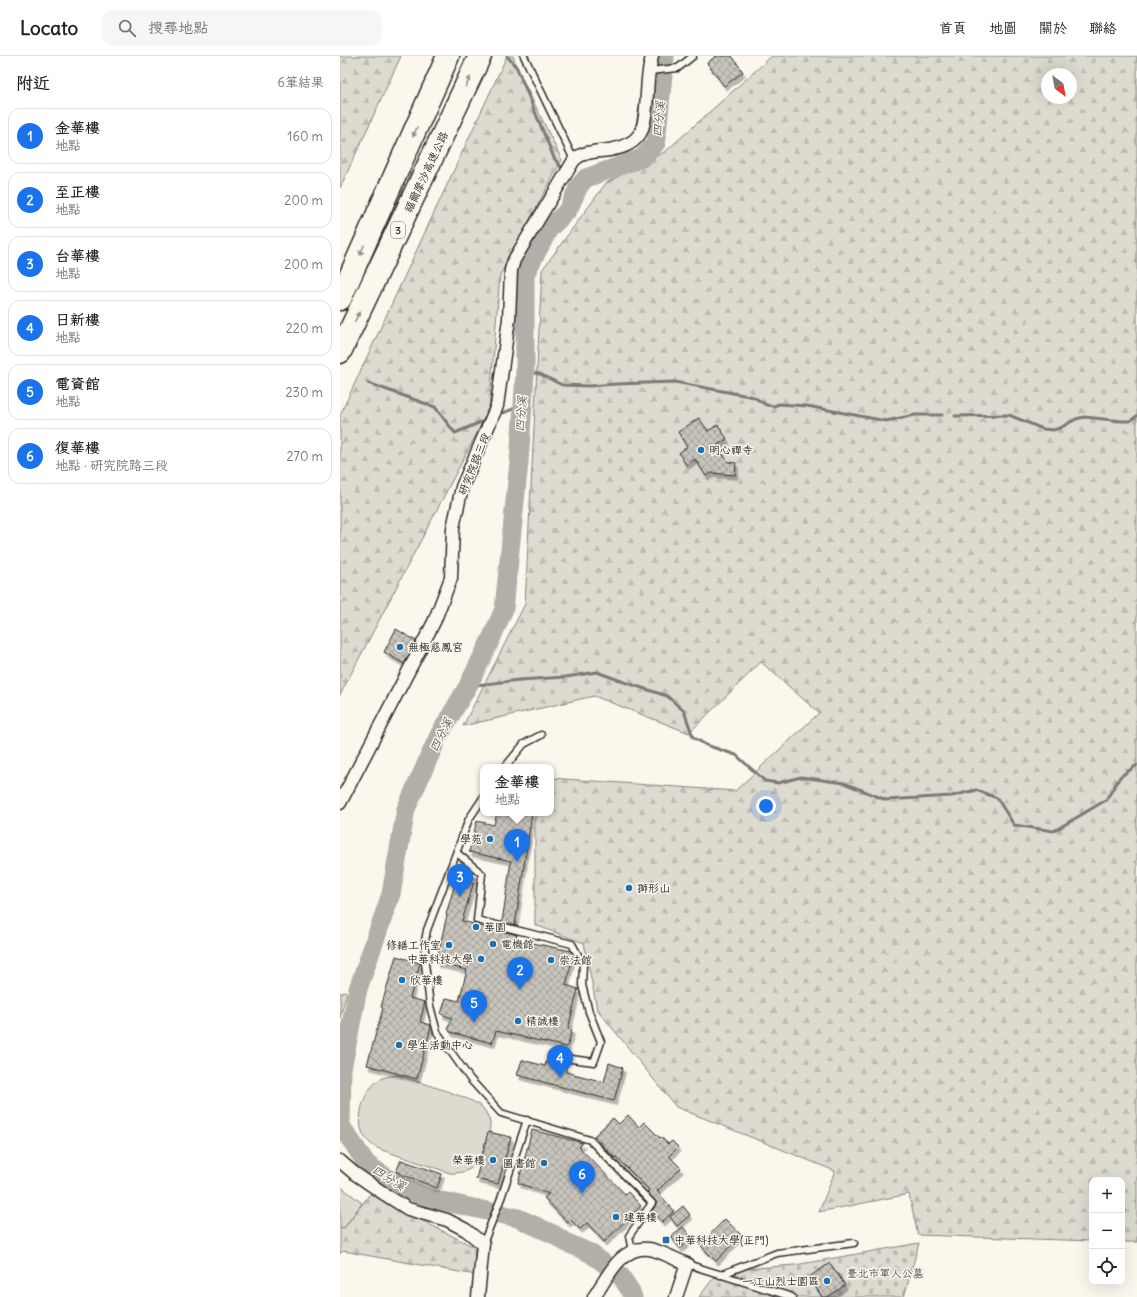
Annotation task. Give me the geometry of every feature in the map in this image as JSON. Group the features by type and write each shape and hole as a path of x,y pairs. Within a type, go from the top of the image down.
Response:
{"highway":[{"name":"3","path":"340,299 448,56"},
{"name":"福爾摩沙高速公路","path":"340,352 480,56"}],"street":[{"path":"574,160 578,156 585,153 609,150 627,145 639,136 642,131 645,118 652,71 652,56"},
{"name":"研究院路三段","path":"340,803 406,679 434,622 451,578 453,528 462,487 497,406 509,319 511,270 518,252 574,160"},
{"path":"340,1161 386,1196 408,1209 448,1220 466,1230 483,1244 478,1297"},
{"path":"594,1297 621,1258 632,1251 649,1249 687,1264 676,1297"}],"lane":[{"path":"524,56 574,160"},
{"path":"652,71 672,70 683,65 693,56"},
{"path":"507,764 524,744 541,735"},
{"path":"480,802 469,819 427,930 425,941 425,963 432,1013 437,1032 470,1079 501,1113 590,1140 652,1203 629,1236 632,1251"},
{"path":"457,854 482,874 477,920 572,944 576,951 583,964 582,985 589,1012 601,1042 594,1062 571,1059"},
{"path":"483,1244 527,1120"},
{"path":"720,1275 777,1254 854,1243"},
{"path":"687,1264 792,1297"}],"green space":[{"path":"340,56 401,56 340,188"},
{"path":"507,56 513,56 517,68 562,160 500,275 489,410 340,695 340,415"},
{"path":"772,56 1137,56 1137,1242 1125,1242 1125,1177 1089,1177 1089,1241 918,1235 909,1194 819,1212 835,1171 676,1107 597,1009 584,943 535,925 535,816 554,816 554,778 735,791 819,713 761,662 689,733 594,696 463,726 525,604 542,270 606,183 666,151"},
{"path":"347,992 340,1018 340,993"},
{"path":"398,1075 469,1099 483,1108 490,1120 490,1125 482,1155 474,1167 465,1171 450,1173 382,1150 369,1142 363,1134 360,1118 367,1093 378,1081 385,1077"},
{"path":"340,1186 362,1203 344,1228 340,1227"},
{"path":"370,1194 474,1247 476,1275 343,1251 340,1254 340,1227 344,1228"},
{"name":"臺北市軍人公墓","path":"919,1243 904,1297 699,1297 719,1271 795,1265"}],"building":[{"path":"716,56 732,56 743,72 724,86 707,63"},
{"name":"明心禪寺","path":"699,418 708,431 718,425 727,439 717,445 728,462 736,463 735,475 711,473 706,476 695,459 686,465 679,453 687,447 678,432"},
{"name":"無極慈鳳宮","path":"396,629 416,641 404,664 384,652"},
{"path":"496,816 532,816 515,925 502,922 511,861 469,852 477,821 494,825"},
{"path":"458,874 475,878 462,921 517,935 516,940 571,951 573,956 566,985 578,989 568,1029 572,1030 567,1047 496,1031 492,1043 450,1032 448,1028 452,1018 441,1014 446,998 459,1001 467,970 436,963 446,914"},
{"name":"學生活動中心","path":"396,956 420,963 410,998 425,1002 420,1022 430,1025 431,1027 417,1079 367,1065 383,1008 381,1007"},
{"path":"522,1060 545,1066 546,1061 566,1067 566,1072 604,1082 609,1063 623,1068 614,1101 517,1075"},
{"path":"628,1115 639,1127 644,1122 668,1144 672,1141 678,1147 669,1156 681,1168 657,1191 674,1211 662,1222 652,1211 656,1205 656,1202 647,1192 649,1190 594,1136 613,1118 619,1124"},
{"path":"532,1130 583,1143 579,1147 625,1194 628,1192 641,1206 604,1242 587,1223 580,1229 571,1220 568,1223 544,1198 549,1194 518,1183"},
{"name":"榮華樓","path":"488,1132 511,1137 498,1184 476,1179"},
{"path":"401,1160 442,1174 437,1188 396,1172"},
{"path":"683,1206 690,1215 677,1226 670,1217"},
{"path":"725,1219 741,1235 716,1261 700,1245"},
{"path":"683,1227 692,1238 680,1248 671,1237"},
{"name":"一江山烈士園區","path":"830,1263 845,1285 828,1297 822,1297 809,1277"}],"waterway":[{"path":"507,56 517,68 554,158 561,167"},
{"name":"四分溪","path":"633,1297 620,1275 590,1253 565,1242 555,1235 518,1218 428,1198 401,1187 367,1164 341,1126 342,1069 358,989 391,894 406,809 439,735 468,686 504,609 519,462 523,405 525,372 525,274 549,229 568,210 579,186 586,178 642,158 656,143 665,56"},
{"name":"四分溪","path":"576,181 579,186"},
{"path":"525,372 540,374 562,385 590,386 675,382 754,397 766,405 774,406 779,404 807,406 886,421 915,415 942,415"},
{"path":"368,383 435,407 455,433 481,422"},
{"path":"503,413 523,405"},
{"path":"955,416 1009,415 1043,429 1053,430 1060,428 1076,419 1084,417 1130,421 1137,416"},
{"path":"468,686 519,680 566,677 597,672 667,696 684,711 693,737 706,745 736,755 765,781 778,783 801,777 844,783 886,800 952,796 976,790 997,798 1014,825 1054,831 1106,800 1120,777 1137,765"}],"place":[{"name":"明心禪寺","path":"701,450"},
{"name":"無極慈鳳宮","path":"400,647"},
{"name":"學苑","path":"490,839"},
{"name":"金華樓","path":"517,862"},
{"name":"獅形山","path":"629,888"},
{"name":"台華樓","path":"460,897"},
{"name":"華園","path":"476,927"},
{"name":"電機館","path":"493,944"},
{"name":"修繕工作室","path":"449,945"},
{"name":"中華科技大學","path":"481,959"},
{"name":"崇法館","path":"551,960"},
{"name":"欣華樓","path":"402,980"},
{"name":"至正樓","path":"520,990"},
{"name":"精誠樓","path":"518,1021"},
{"name":"電資館","path":"474,1023"},
{"name":"學生活動中心","path":"399,1045"},
{"name":"日新樓","path":"560,1078"},
{"name":"榮華樓","path":"493,1160"},
{"name":"圖書館","path":"544,1163"},
{"name":"復華樓","path":"582,1194"},
{"name":"建華樓","path":"616,1217"},
{"name":"中華科技大學(正門)","path":"666,1240"},
{"name":"一江山烈士園區","path":"827,1281"}]}
